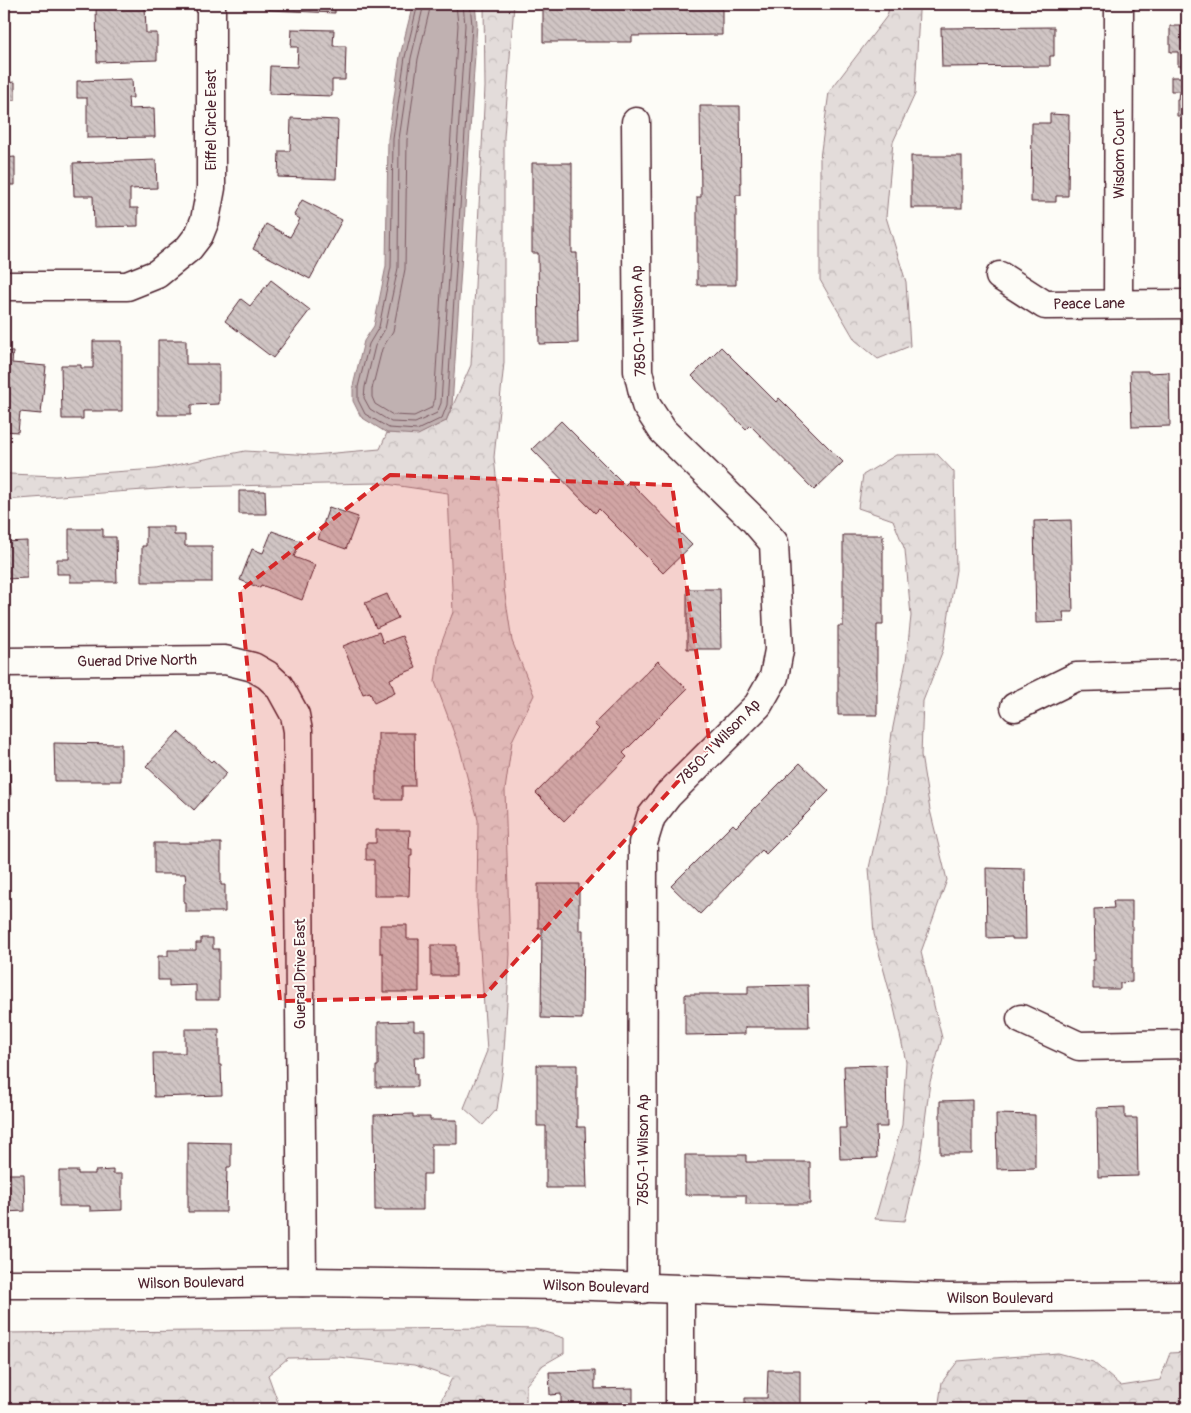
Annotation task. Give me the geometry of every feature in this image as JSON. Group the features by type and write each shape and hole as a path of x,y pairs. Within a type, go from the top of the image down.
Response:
{"street":[{"name":"Eiffel Circle East","path":"4,286 127,286 157,274 189,248 199,235 205,220 211,188 211,4"},
{"name":"Wisdom Court","path":"1118,304 1119,4"},
{"name":"7850-1 Wilson Ap","path":"636,122 638,371 646,405 663,432 755,521 774,543 779,650 774,677 758,705 668,795 651,817 643,843 642,1288"},
{"name":"Peace Lane","path":"1000,276 1045,305 1187,304"},
{"name":"Guerad Drive North","path":"4,662 225,660 253,666 267,675"},
{"path":"1015,707 1076,677 1187,674"},
{"name":"Guerad Drive East","path":"267,675 279,686 295,714 298,731 302,1282"},
{"path":"1021,1019 1079,1046 1187,1044"},
{"name":"Wilson Boulevard","path":"4,1284 302,1282 562,1285 949,1298 1187,1296"},
{"path":"680,1290 680,1409"}],"highlighted area":[{"path":"390,475 672,485 710,746 484,996 280,1001 240,591"}],"green space":[{"path":"484,4 514,4 504,137 504,363 494,457 500,513 504,588 512,641 534,695 512,741 505,790 510,954 503,1067 497,1109 483,1125 464,1108 487,1051 477,904 478,820 460,749 435,682 439,650 453,612 448,493 379,483 186,487 4,500 4,472 10,474 56,476 156,469 245,451 313,455 380,449 387,433 423,432 446,421 471,365 485,87"},
{"path":"890,4 922,4 919,11 915,94 893,142 886,217 906,282 910,346 878,359 855,340 820,280 820,158 829,92 887,16"},
{"path":"937,454 954,472 956,570 943,650 923,701 921,755 930,810 947,880 921,952 942,1038 930,1082 920,1159 905,1221 875,1219 902,1125 906,1062 874,934 869,868 883,805 892,732 906,662 911,616 905,550 893,520 858,508 863,475 896,455"},
{"path":"535,1329 564,1338 564,1353 543,1365 526,1385 526,1409 437,1409 452,1378 414,1365 338,1357 288,1358 268,1375 279,1409 4,1409 4,1333"},
{"path":"1187,1352 1187,1409 938,1409 942,1382 958,1361 1058,1353 1093,1362 1121,1386 1160,1380 1170,1353"}],"water":[{"path":"413,4 475,4 477,24 452,406 446,421 418,435 387,433 361,417 353,401 353,386 364,341 374,326 386,266 388,139 400,56"}],"building":[{"path":"96,4 145,4 146,33 157,33 157,60 97,62"},
{"path":"270,4 335,4 335,13 269,10"},
{"path":"543,4 722,4 722,35 632,36 632,42 543,42"},
{"path":"1170,26 1187,26 1187,66 1178,66 1178,52 1170,52"},
{"path":"1054,27 1054,56 1050,56 1050,66 942,67 941,28"},
{"path":"292,29 334,30 333,46 346,46 345,80 332,80 332,96 269,94 270,66 297,67 298,47 291,47"},
{"path":"1171,77 1187,77 1187,116 1177,116 1179,91 1171,91"},
{"path":"132,79 133,98 128,98 129,109 154,108 155,137 87,138 87,98 77,98 77,81"},
{"path":"15,82 15,100 7,100 8,141 4,141 4,83"},
{"path":"700,106 740,106 741,195 736,195 736,285 697,285 697,197 701,197"},
{"path":"1050,114 1069,115 1068,196 1056,196 1056,202 1031,202 1032,123 1050,123"},
{"path":"291,118 338,120 336,179 278,177 279,151 290,151"},
{"path":"911,156 962,156 962,208 911,208"},
{"path":"15,157 15,185 5,185 6,232 4,232 4,158"},
{"path":"156,160 157,188 130,189 130,208 138,208 138,226 94,227 93,196 74,196 73,163"},
{"path":"532,163 572,163 572,253 577,253 578,343 539,344 538,253 532,253"},
{"path":"302,200 342,220 310,279 253,249 266,224 290,237 300,219 294,215"},
{"path":"271,280 310,310 273,358 225,321 241,299 250,306"},
{"path":"158,340 186,340 186,364 219,364 219,404 191,405 191,415 158,415"},
{"path":"93,341 122,341 122,411 83,411 83,419 62,419 61,365 81,365 81,368 93,368"},
{"path":"721,347 776,402 779,398 843,462 814,490 750,425 746,429 692,376"},
{"path":"4,351 13,352 12,363 46,366 41,414 20,412 18,432 4,431"},
{"path":"1130,371 1148,371 1148,373 1169,372 1170,426 1132,427"},
{"path":"561,421 625,485 629,481 692,545 663,573 599,509 595,513 532,449"},
{"path":"239,491 265,491 266,514 239,514"},
{"path":"329,507 358,517 346,549 318,539"},
{"path":"1071,520 1073,612 1063,612 1064,622 1036,623 1034,521"},
{"path":"146,527 174,527 174,535 185,535 185,546 212,546 212,582 142,582 142,546 146,546"},
{"path":"69,529 103,529 103,537 116,537 117,582 70,582 70,574 57,574 57,559 69,559"},
{"path":"272,531 300,541 294,557 315,565 302,600 261,585 260,588 240,580 252,549 263,553"},
{"path":"843,535 883,535 883,625 877,625 877,715 838,715 838,626 843,626"},
{"path":"27,541 27,578 4,579 4,542"},
{"path":"687,589 720,589 721,649 687,649"},
{"path":"387,594 398,618 376,628 365,603"},
{"path":"379,632 383,643 402,636 416,668 390,679 395,693 374,703 370,692 363,694 343,646"},
{"path":"658,661 687,689 623,753 627,757 564,821 536,793 599,729 594,724"},
{"path":"178,732 211,762 213,760 227,773 194,810 146,766"},
{"path":"378,733 414,733 415,786 402,786 402,800 376,800"},
{"path":"54,743 121,744 121,781 55,781"},
{"path":"4,745 9,745 11,797 4,797"},
{"path":"800,763 829,791 766,854 762,850 700,914 671,886 733,824 736,827"},
{"path":"376,830 410,830 409,849 412,849 412,856 410,856 409,896 374,896 374,860 366,860 366,843 376,843"},
{"path":"154,843 221,843 221,885 225,885 225,912 186,912 186,902 184,902 185,874 154,874"},
{"path":"986,868 1025,869 1026,939 1012,939 1012,937 987,938"},
{"path":"538,884 579,884 579,930 583,930 582,1019 541,1018 542,928 538,928"},
{"path":"1113,901 1132,901 1132,982 1120,983 1120,989 1093,989 1093,960 1095,960 1094,909 1114,908"},
{"path":"380,925 407,925 407,939 419,939 419,992 383,992 383,953 380,953"},
{"path":"201,938 213,938 213,949 219,949 219,1000 196,1000 196,985 169,986 169,980 158,980 158,956 168,956 168,950 196,950 196,943 201,943"},
{"path":"431,945 456,945 456,976 431,976"},
{"path":"808,985 809,1027 745,1027 745,1034 685,1035 685,994 748,994 748,986"},
{"path":"414,1021 414,1030 425,1030 425,1057 414,1057 417,1087 376,1087 378,1022"},
{"path":"185,1029 219,1029 219,1065 221,1065 222,1095 154,1097 153,1053 185,1053"},
{"path":"537,1065 577,1065 577,1127 585,1127 587,1188 546,1188 546,1126 537,1126"},
{"path":"886,1065 887,1127 876,1127 877,1158 840,1159 839,1128 846,1128 844,1066"},
{"path":"972,1100 972,1154 940,1154 940,1101"},
{"path":"1125,1107 1125,1118 1137,1118 1138,1176 1098,1177 1097,1108"},
{"path":"413,1114 413,1117 430,1117 430,1120 457,1120 457,1144 431,1144 431,1174 423,1174 423,1210 375,1210 374,1115"},
{"path":"996,1114 1035,1115 1035,1168 997,1169"},
{"path":"188,1142 231,1143 231,1167 227,1167 226,1212 188,1212"},
{"path":"685,1155 746,1155 746,1162 810,1162 810,1204 746,1204 746,1195 685,1195"},
{"path":"113,1170 113,1174 122,1174 122,1210 90,1211 90,1206 59,1206 59,1171 78,1171 78,1174 95,1174 95,1171"},
{"path":"4,1174 24,1174 25,1211 4,1212"},
{"path":"768,1370 800,1370 800,1409 745,1409 745,1398 767,1398"},
{"path":"595,1371 595,1389 633,1388 633,1409 561,1409 561,1394 550,1395 549,1372"}]}
